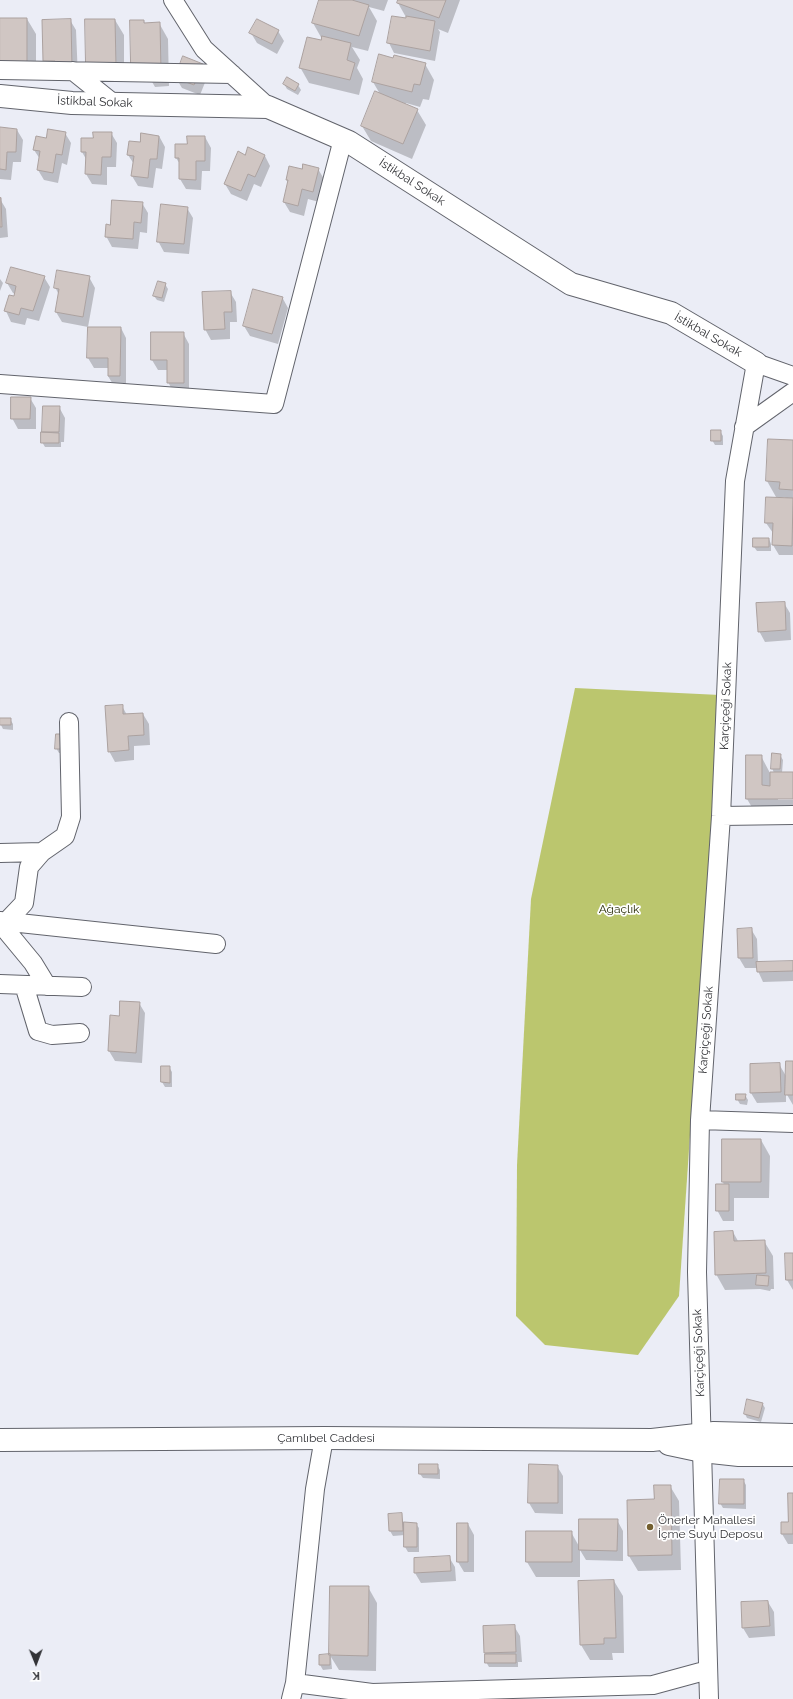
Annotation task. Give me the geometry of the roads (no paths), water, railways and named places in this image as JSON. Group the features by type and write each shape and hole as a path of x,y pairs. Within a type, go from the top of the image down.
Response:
{"main road":[{"name":"İstikbal Sokak","path":"0,96 72,103 268,107 343,139 571,284 671,313 756,363"},
{"path":"702,1443 793,1435"},
{"name":"Çamlıbel Caddesi","path":"0,1440 324,1438 652,1440 702,1443"},
{"path":"702,1443 739,1454 793,1455"}],"street":[{"path":"173,0 204,49 268,107"},
{"path":"0,70 232,74"},
{"path":"73,71 113,103"},
{"path":"0,384 274,404 343,139"},
{"name":"İstikbal Sokak","path":"756,363 793,376"},
{"name":"Karçiçeği Sokak","path":"709,1699 697,1272 700,1120 721,816 735,481 756,363"},
{"path":"744,427 793,392"},
{"path":"2,921 24,903 29,867 42,852 65,836 71,817 69,722"},
{"path":"721,816 793,815"},
{"path":"0,853 42,852"},
{"path":"2,921 216,944"},
{"path":"2,921 33,963 47,986"},
{"path":"0,984 82,987"},
{"path":"24,985 38,1030 52,1035 80,1033"},
{"path":"700,1120 793,1123"},
{"path":"324,1438 315,1489 293,1691 372,1693 653,1685 708,1670"}],"place":[{"name":"Önerler Mahallesi İçme Suyu Deposu","path":"650,1527"}],"park label":[{"name":"Ağaçlık","path":"619,909"}]}
